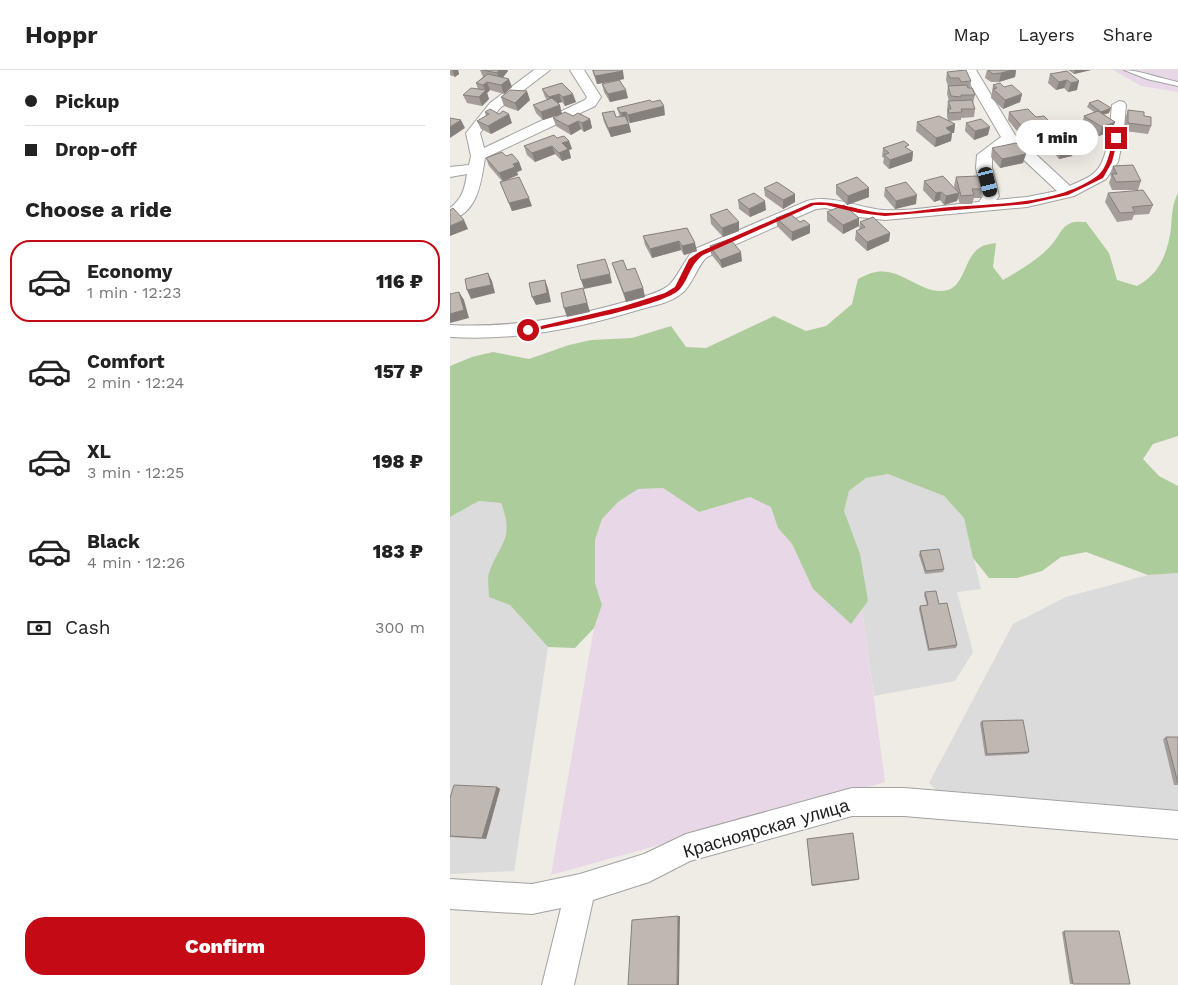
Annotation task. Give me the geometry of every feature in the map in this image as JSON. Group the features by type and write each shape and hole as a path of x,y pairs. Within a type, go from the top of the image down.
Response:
{"street":[{"path":"450,215 463,206 472,190 476,163 473,133 479,121 497,104 543,70"},
{"path":"450,172 476,163 590,103 594,97 577,70"},
{"path":"968,70 1009,138 1068,193"},
{"path":"450,331 498,332 528,330 622,309 668,294 678,289 691,261 701,253 813,204 826,203 859,212 885,214 1027,202 1068,193 1101,176 1110,162 1116,138 1119,105"},
{"path":"984,206 991,196 984,168 984,155 1009,138"},
{"name":"Красноярская улица","path":"450,894 532,898 580,889 649,867 686,848 852,802 904,802 1178,825"},
{"path":"558,985 580,889"}],"lane":[{"path":"1127,70 1149,78 1178,84"}],"shaded area":[{"path":"1113,70 1178,70 1178,92 1141,86"},
{"path":"888,474 944,496 964,518 981,589 957,592 973,652 955,681 874,696 862,609 868,601 844,511 849,491 866,478"},
{"path":"663,488 699,512 750,497 772,507 778,528 792,544 813,589 851,623 862,609 885,782 551,875 594,628 602,605 595,583 595,540 602,519 618,502 638,489"},
{"path":"479,501 501,503 508,521 505,543 489,574 510,605 548,647 514,871 450,874 450,517"},
{"path":"1178,573 1178,815 946,800 929,783 1013,624 1066,597 1148,575"}],"green space":[{"path":"1178,193 1178,436 1153,444 1143,459 1159,476 1178,486 1178,573 1148,575 1086,552 1061,557 1042,571 1017,578 989,578 973,558 964,518 944,496 888,474 866,478 849,491 844,511 860,554 868,601 851,624 813,589 792,544 778,528 771,507 750,497 699,512 663,488 638,489 618,502 602,519 595,540 595,583 602,605 594,628 575,648 548,647 510,605 489,597 489,573 504,540 507,525 501,503 479,501 450,517 450,366 472,357 493,352 529,359 569,345 591,340 632,338 671,326 686,347 706,348 774,316 806,331 826,326 852,304 858,279 867,275 876,272 894,273 926,288 942,291 955,286 960,280 969,260 978,249 996,243 993,267 1003,280 1030,264 1053,243 1065,227 1074,222 1086,222 1109,253 1117,280 1137,286 1152,275 1165,254 1170,237 1173,206"}],"building":[{"path":"483,70 499,70 497,73"},
{"path":"593,70 622,70 623,71 595,76"},
{"path":"966,70 971,81 961,82 959,78 950,78 947,72"},
{"path":"988,70 1013,70 993,74"},
{"path":"1067,71 1079,81 1071,83 1067,80 1059,82 1050,74"},
{"path":"488,74 509,79 501,85 487,82 483,85 476,83"},
{"path":"619,80 626,90 608,94 602,84"},
{"path":"562,83 573,94 563,97 559,94 549,97 542,89"},
{"path":"1000,83 1004,87 1012,85 1022,94 1005,100 993,89 997,88 993,85"},
{"path":"967,85 968,88 972,88 975,95 951,96 948,86"},
{"path":"471,88 486,90 479,97 463,95"},
{"path":"510,90 527,91 515,103 501,97"},
{"path":"552,98 560,105 541,112 533,105"},
{"path":"650,100 652,102 660,100 664,106 628,115 626,112 621,113 617,108"},
{"path":"972,100 975,109 961,109 962,112 949,113 948,109 951,109 948,101"},
{"path":"1098,100 1111,108 1101,112 1089,103"},
{"path":"490,109 499,114 503,111 509,114 488,126 477,121 489,114 485,112"},
{"path":"1028,109 1036,117 1044,116 1052,124 1024,129 1009,112"},
{"path":"1128,110 1144,112 1144,116 1151,117 1151,126 1128,123"},
{"path":"614,111 616,117 625,116 629,124 608,128 602,113"},
{"path":"1098,111 1115,122 1102,127 1084,116"},
{"path":"565,112 573,116 578,113 590,119 582,123 578,121 568,126 553,118"},
{"path":"939,116 955,124 946,128 952,133 936,138 917,122"},
{"path":"450,118 461,120 450,127"},
{"path":"981,119 990,127 975,131 966,123"},
{"path":"1061,129 1076,141 1070,143 1075,148 1062,151 1046,132"},
{"path":"554,135 557,138 564,136 569,141 562,143 568,149 559,153 552,146 532,153 524,146"},
{"path":"904,141 909,145 905,147 913,152 890,160 884,155 889,153 883,148"},
{"path":"1016,143 1025,149 1021,149 1026,154 1002,159 992,148"},
{"path":"502,152 506,156 512,154 519,162 513,164 515,167 499,173 486,158"},
{"path":"1133,165 1141,181 1116,182 1112,174 1117,174 1113,166"},
{"path":"943,176 959,193 946,196 941,192 936,193 924,181"},
{"path":"978,176 982,189 972,189 974,195 961,196 956,177"},
{"path":"519,177 529,198 509,203 500,182"},
{"path":"857,177 869,188 848,196 836,185"},
{"path":"777,182 795,194 783,200 764,188"},
{"path":"906,182 917,195 896,201 885,188"},
{"path":"1143,190 1153,205 1132,207 1135,212 1120,213 1108,193"},
{"path":"754,193 765,201 749,209 738,200"},
{"path":"844,205 859,218 843,225 827,212"},
{"path":"453,208 464,220 450,226 450,210"},
{"path":"727,209 739,222 722,228 710,215"},
{"path":"789,213 800,222 804,220 810,225 792,232 776,218"},
{"path":"873,217 890,233 867,242 856,231 865,227 860,222"},
{"path":"687,228 695,243 682,246 679,241 650,249 643,236"},
{"path":"730,239 741,252 720,260 710,246"},
{"path":"605,259 610,274 581,280 577,265"},
{"path":"623,260 627,270 635,268 643,288 624,293 612,263"},
{"path":"488,273 491,285 467,290 465,279"},
{"path":"545,280 547,293 532,297 529,283"},
{"path":"583,288 587,303 564,308 561,293"},
{"path":"459,292 464,310 450,314 450,294"},
{"path":"939,549 944,569 926,571 920,551"},
{"path":"936,591 939,604 947,603 957,645 929,649 920,606 928,605 925,592"},
{"path":"1023,720 1029,752 987,754 982,721"},
{"path":"1166,737 1178,737 1178,783"},
{"path":"454,785 497,787 482,838 450,836 450,798"},
{"path":"853,833 859,879 812,885 807,839"},
{"path":"678,916 677,985 628,985 632,920"},
{"path":"1064,931 1119,931 1130,984 1073,984"}],"route":[{"path":"528,330 622,309 668,294 678,289 691,261 701,253 813,204 826,203 859,212 885,214 1027,202 1068,193 1101,176 1110,162 1116,138"}]}
